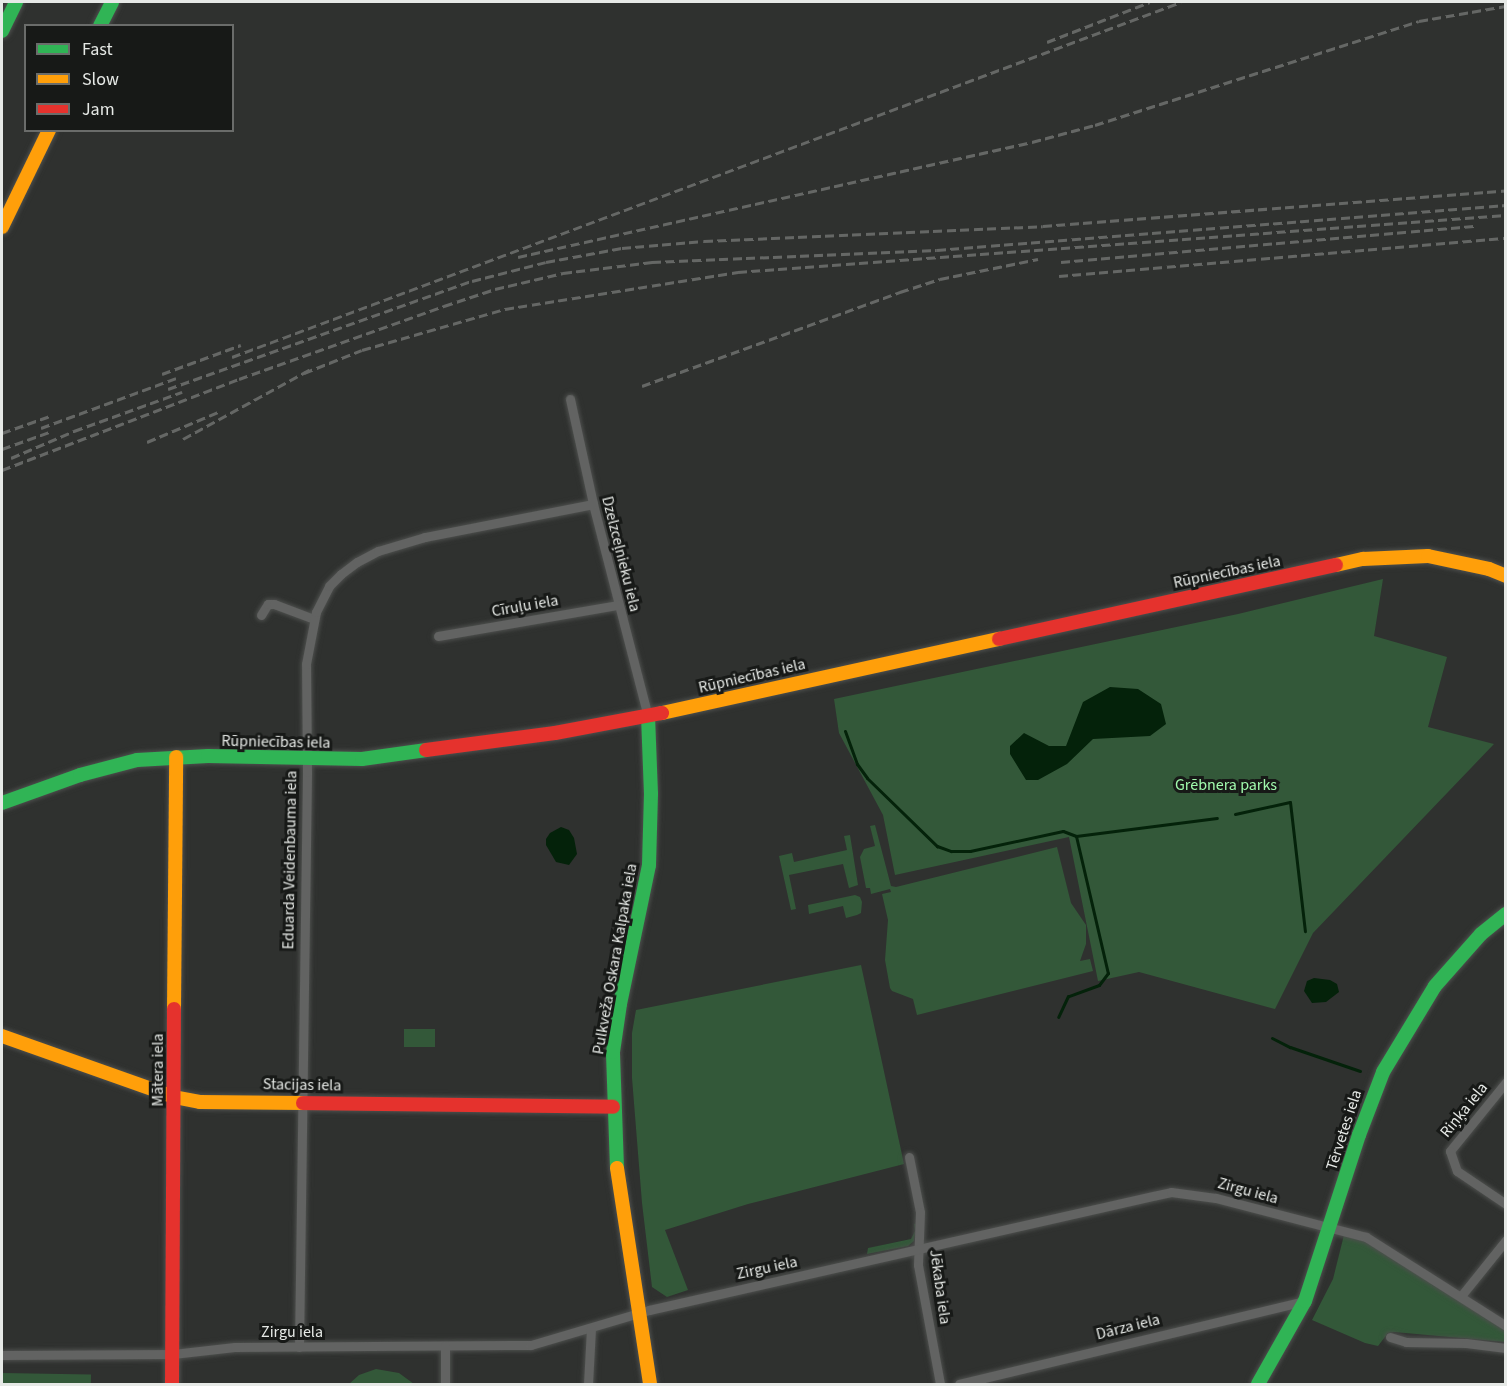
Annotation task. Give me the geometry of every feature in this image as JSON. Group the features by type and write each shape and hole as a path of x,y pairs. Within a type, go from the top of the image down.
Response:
{"main road":[{"path":"2,31 16,2"},
{"path":"101,24 112,2"},
{"path":"2,227 48,132"},
{"name":"Rūpniecības iela","path":"2,803 108,767 137,760 176,757 362,759 648,716 1363,559 1428,556 1489,569 1506,576"},
{"name":"Pulkveža Oskara Kalpaka iela","path":"648,716 651,785 649,866 613,1052 613,1107 615,1158 641,1312 650,1384"},
{"name":"Mātera iela","path":"172,1384 176,757"},
{"name":"Tērvetes iela","path":"1258,1384 1305,1301 1362,1125 1383,1072 1435,986 1481,934 1506,914"},
{"name":"Stacijas iela","path":"2,1036 174,1097 200,1102 301,1101 613,1107"}],"street":[{"name":"Dzelzceļnieku iela","path":"570,399 592,504 648,716"},
{"name":"Eduarda Veidenbauma iela","path":"299,1347 306,664 314,619 321,600 335,580 357,561 378,551 425,537 592,504"},
{"path":"261,615 268,604 274,604 314,619"},
{"name":"Cīruļu iela","path":"438,636 618,604"},
{"name":"Riņķa iela","path":"1506,1082 1450,1151 1457,1171 1506,1204"},
{"name":"Jēkaba iela","path":"909,1157 920,1212 918,1249 940,1384"},
{"name":"Zirgu iela","path":"2,1354 173,1354 235,1347 531,1345 641,1312 1171,1192 1202,1195 1366,1237 1506,1326"},
{"path":"1461,1296 1506,1240"},
{"name":"Dārza iela","path":"959,1384 1305,1301"},
{"path":"588,1384 591,1328"},
{"path":"1390,1337 1406,1342 1466,1343 1506,1348"},
{"path":"445,1346 445,1384"}],"green space":[{"name":"Grēbnera parks","path":"1383,579 1374,636 1447,657 1428,727 1494,744 1313,933 1275,1009 1139,972 1098,981 1069,837 895,875 883,815 839,733 834,699 1238,614"},
{"path":"875,825 891,886 896,887 1057,847 1071,903 1086,925 1086,944 1080,961 1090,959 1093,971 917,1015 913,999 892,991 890,988 885,960 888,920 882,894 891,892 890,889 871,894 870,888 866,888 860,857 864,849 875,846 870,826"},
{"path":"850,835 858,885 849,888 843,864 789,875 796,909 791,910 779,856 792,853 794,862 847,850 844,836"},
{"path":"855,895 860,897 862,902 861,913 857,915 846,918 843,906 809,914 808,905"},
{"path":"861,965 904,1164 748,1204 665,1230 688,1290 667,1297 652,1287 642,1203 632,1078 632,1033 636,1010"},
{"path":"404,1029 435,1029 435,1047 404,1047"},
{"path":"917,1223 914,1241 908,1246 867,1254 868,1248 911,1239 915,1231 914,1224"},
{"path":"1344,1235 1369,1243 1505,1330 1505,1342 1394,1332 1388,1333 1378,1346 1365,1343 1312,1320 1333,1279"},
{"path":"376,1369 399,1373 414,1384 349,1384 359,1375"},
{"path":"2,1373 91,1375 91,1384 2,1384"}],"shaded area":[{"path":"1110,687 1138,689 1161,704 1166,724 1150,736 1093,739 1067,764 1038,780 1026,780 1010,754 1010,746 1024,733 1049,746 1066,746 1083,702"},
{"path":"561,827 569,830 574,838 577,854 569,865 556,862 546,845 546,839 550,833"},
{"path":"1314,978 1330,980 1337,984 1339,992 1326,1002 1312,1003 1304,991 1307,981"}],"waterway":[{"path":"845,731 857,764 867,778 937,846 951,851 970,851 1063,831 1076,836 1108,973 1099,985 1068,996 1058,1017"},
{"path":"1235,814 1290,802 1305,931"},
{"path":"1076,836 1217,818"},
{"path":"1272,1038 1290,1047 1360,1071"}],"railway":[{"path":"1047,42 1150,2"},
{"path":"232,357 1181,2"},
{"path":"518,257 1032,142 1095,125 1419,21 1506,6"},
{"path":"168,389 472,281 546,262 622,248 704,241 1043,226 1506,190"},
{"path":"2,470 239,379 444,306 495,289 563,273 652,262 937,250 1506,205"},
{"path":"304,373 362,350 505,309 738,272 1506,215"},
{"path":"1061,262 1476,226"},
{"path":"1059,276 1506,238"},
{"path":"642,386 940,279 1038,259"},
{"path":"162,374 241,345"},
{"path":"183,439 311,369"},
{"path":"41,428 176,378"},
{"path":"11,458 74,431 182,392"},
{"path":"147,442 218,412"},
{"path":"2,433 50,416"},
{"path":"2,449 52,431"}],"traffic: fast":[{"path":"2,31 16,2"},
{"path":"101,24 112,2"},
{"path":"617,1168 613,1052 620,1004 649,865 651,794 648,716"},
{"path":"2,803 80,775 137,760 208,756 362,759 426,750"},
{"path":"1258,1384 1305,1301 1359,1135 1383,1072 1435,986 1481,934 1506,914"}],"traffic: slow":[{"path":"2,227 48,132"},
{"path":"1336,565 1363,559 1428,556 1489,569 1506,576"},
{"path":"662,713 999,639"},
{"path":"174,1009 176,757"},
{"path":"2,1036 174,1097 200,1102 303,1103"},
{"path":"617,1168 650,1384"}],"traffic: jam":[{"path":"999,639 1336,565"},
{"path":"426,750 555,733 662,713"},
{"path":"172,1384 174,1009"},
{"path":"303,1103 613,1107"}]}
